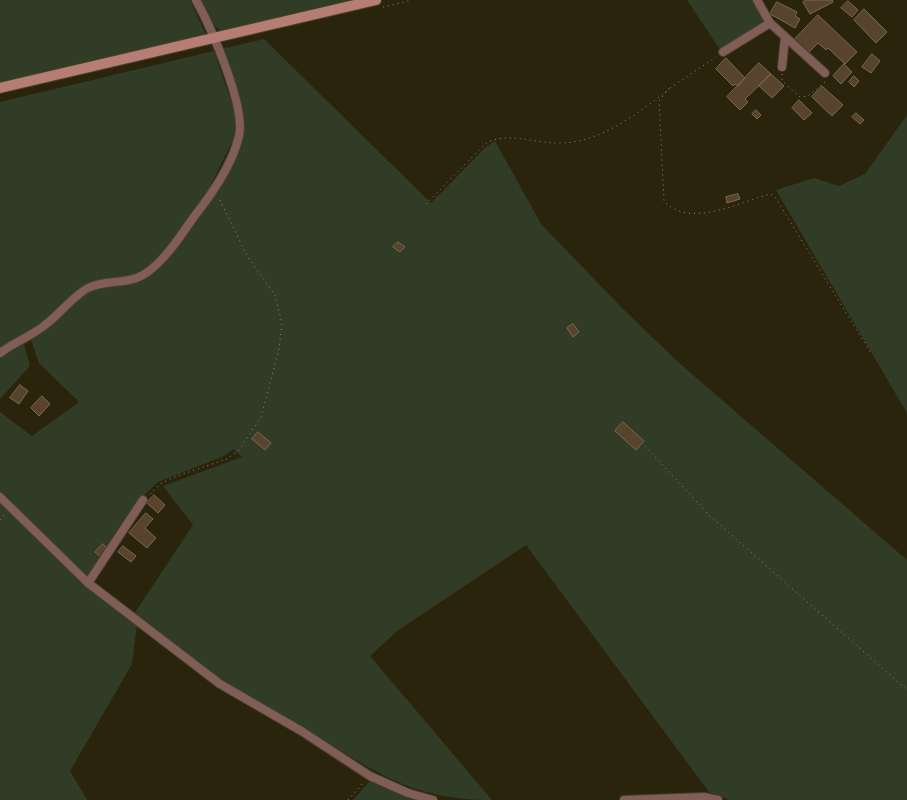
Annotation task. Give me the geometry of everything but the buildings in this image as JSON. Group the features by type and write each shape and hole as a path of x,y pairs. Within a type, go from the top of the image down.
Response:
{"street":[{"path":"0,353 44,327 88,288 133,280 144,274 188,225 215,188 234,148 240,125 238,111 215,39 196,0"},
{"path":"0,88 376,0"},
{"path":"757,0 770,23 825,73"},
{"path":"723,52 770,23"},
{"path":"782,66 785,37"},
{"path":"0,498 88,583 220,684 303,732 370,776 408,793 433,800"},
{"path":"88,583 143,500"},
{"path":"624,800 704,797 718,800"}],"path":[{"path":"426,204 485,144 494,138 558,144 592,138 632,117 669,88 723,52"},
{"path":"782,66 782,81 800,97 808,96 825,82 825,73"},
{"path":"669,88 659,100 664,201 669,207 683,213 699,213 730,208 770,194 776,197 872,355"},
{"path":"143,500 160,484 174,477 227,459 239,450 261,417 278,350 282,323 275,295 247,256 215,188"},
{"path":"645,446 710,516 907,690"},
{"path":"348,800 370,776"}],"green space":[{"path":"0,0 190,0 206,35 0,83"},
{"path":"200,0 356,0 225,32 216,27"},
{"path":"687,0 753,0 766,23 721,51"},
{"path":"264,39 431,203 486,147 495,141 541,224 624,310 678,362 907,560 907,800 730,800 709,792 526,545 397,631 370,656 492,800 462,799 436,795 413,788 371,769 304,728 231,688 134,614 193,525 163,486 242,457 233,449 224,456 158,482 141,498 87,577 0,494 0,412 32,436 79,402 39,363 31,340 24,345 30,366 0,399 0,102 214,51 235,113 235,136 211,184 217,189 242,139 221,49"},
{"path":"907,115 907,413 776,190 814,178 839,186 865,174"},
{"path":"0,501 137,624 132,664 70,771 87,800 0,800"},
{"path":"370,781 418,800 353,800"}]}
